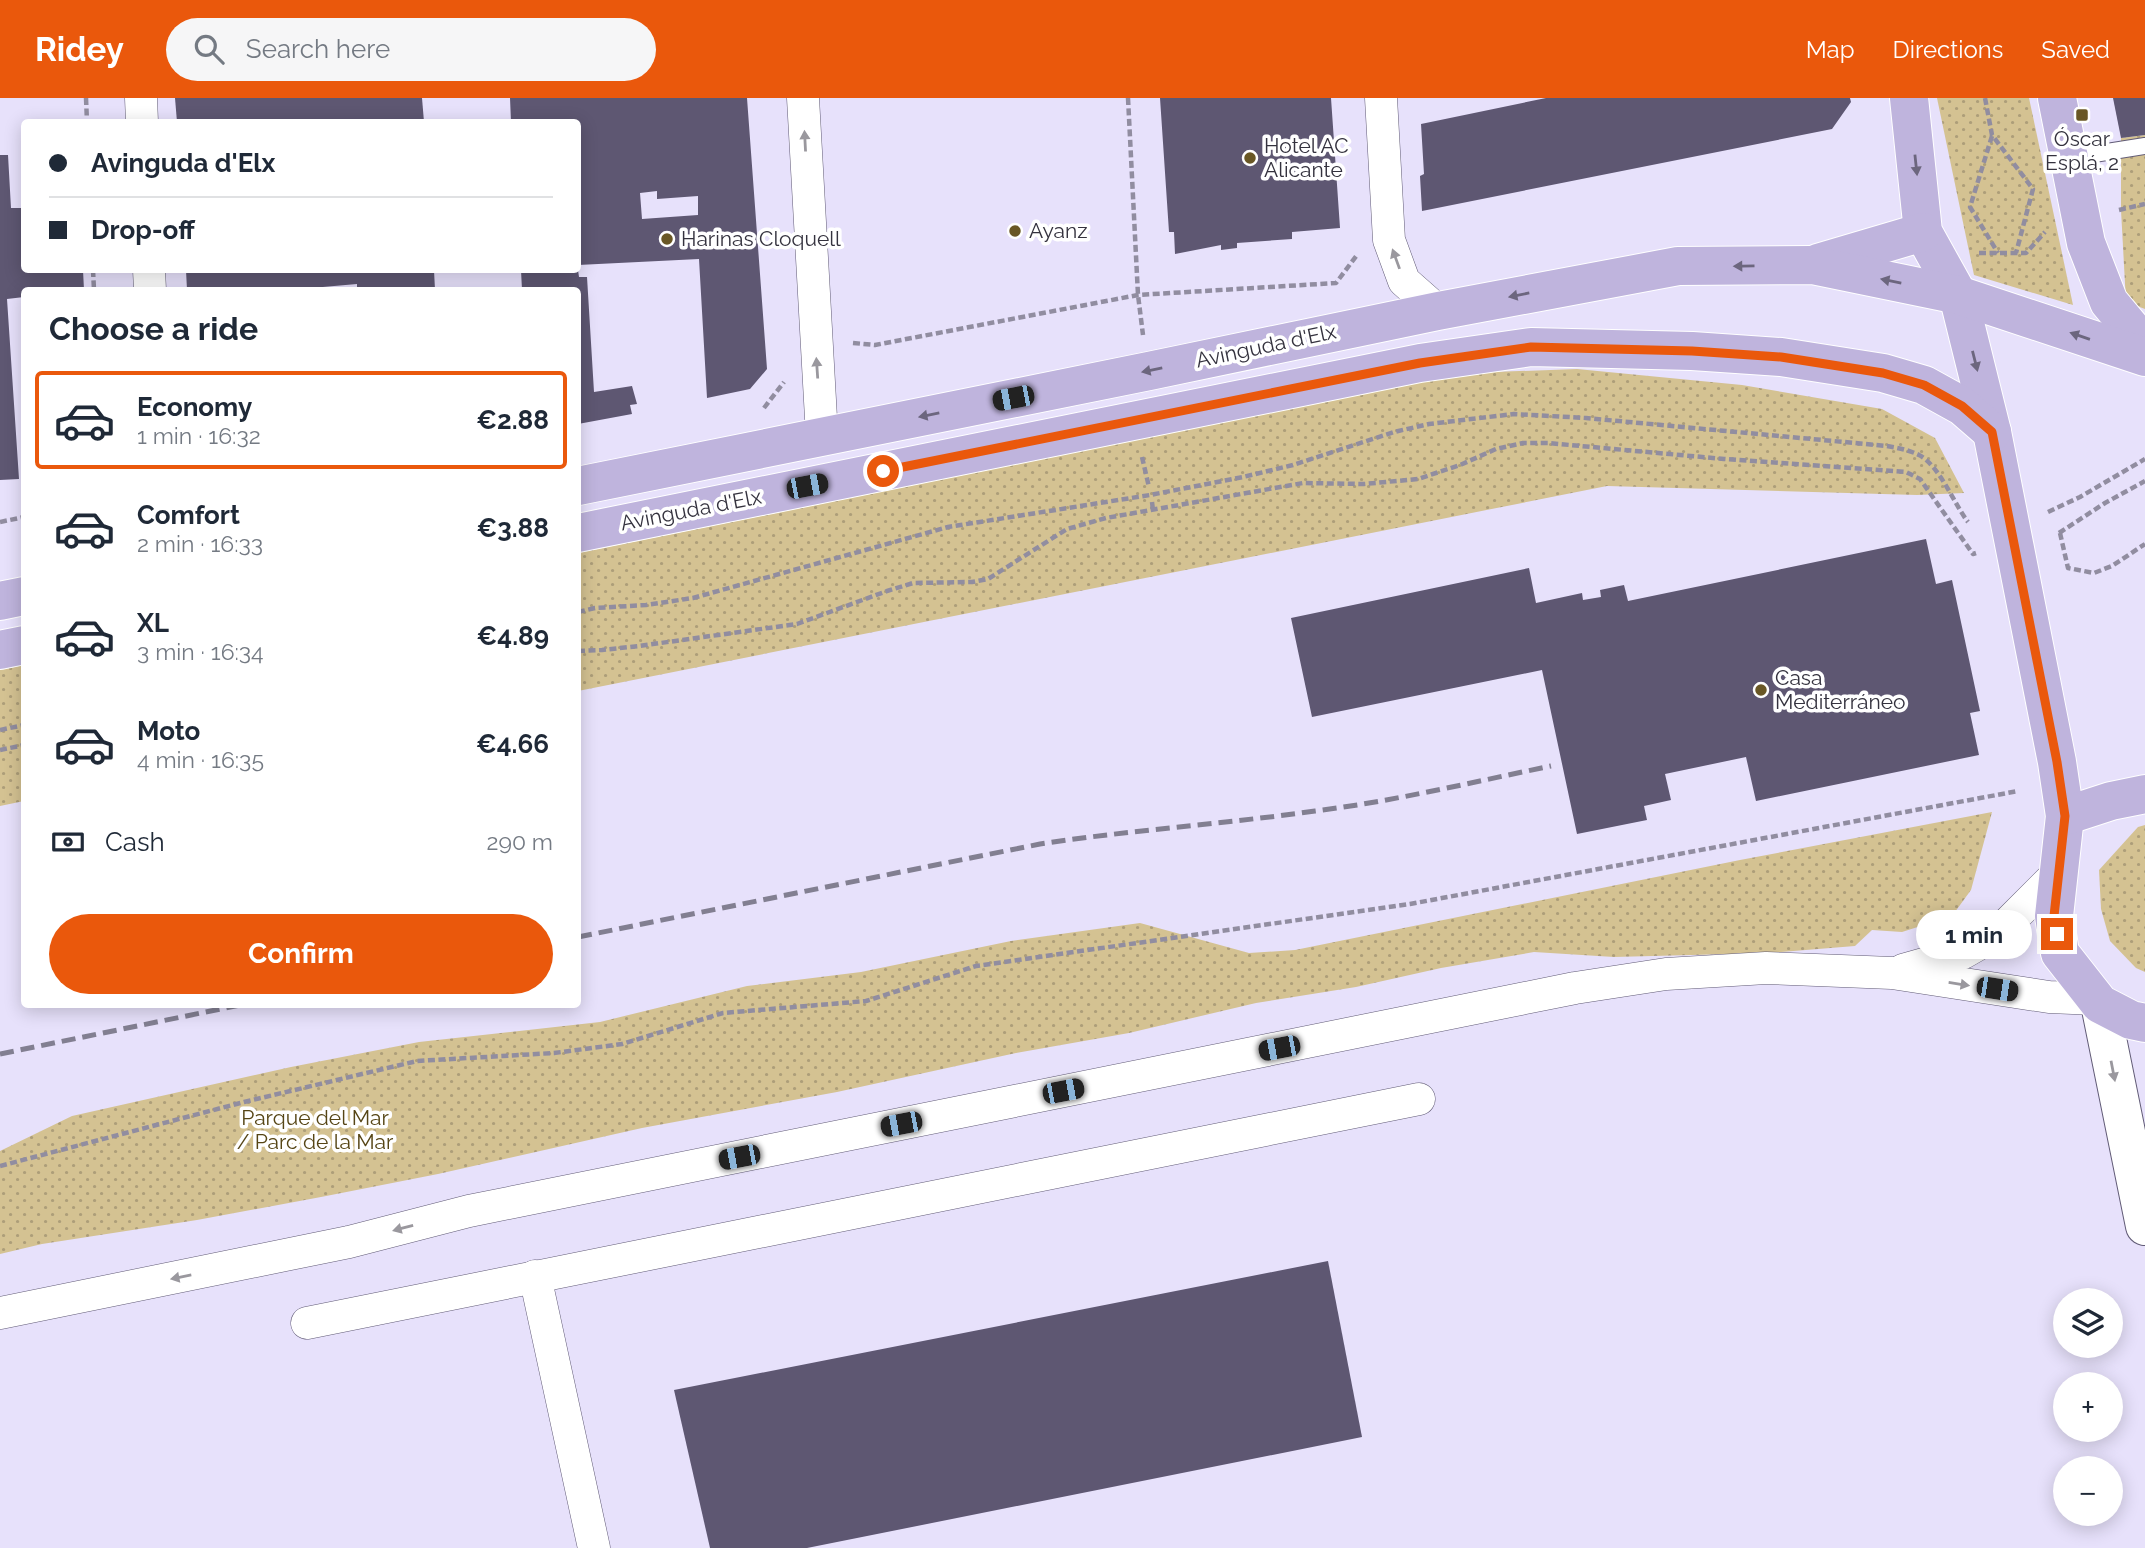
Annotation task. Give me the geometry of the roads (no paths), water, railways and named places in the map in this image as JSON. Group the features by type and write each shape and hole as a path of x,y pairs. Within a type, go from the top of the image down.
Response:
{"main road":[{"path":"1909,98 1923,232 1958,295 1992,432 2057,762 2065,816 2054,916 2060,953 2098,1001 2131,1020 2145,1023"},
{"path":"2057,98 2086,243 2109,302 2145,345"},
{"path":"1812,265 1923,232"},
{"name":"Avinguda d'Elx","path":"581,484 1438,311 1678,266 1812,265 1958,295 2145,357"},
{"name":"Avinguda d'Elx","path":"581,532 1420,363 1531,347 1730,353 1781,357 1883,373 1924,385 1962,406 1992,432"},
{"path":"0,601 21,597"},
{"path":"0,650 21,646"},
{"path":"2065,816 2111,801 2145,794"}],"street":[{"path":"141,98 142,119"},
{"path":"803,98 822,436"},
{"path":"1381,98 1389,240 1405,281 1438,311"},
{"path":"1892,973 1964,954 1998,933 2059,872"},
{"path":"0,1313 349,1242 469,1211 1575,988 1666,974 1766,968 1892,973 2049,997 2098,1001 2145,1226"},
{"path":"307,1324 1419,1099"},
{"path":"535,1276 594,1548"}],"lane":[{"path":"2069,158 2145,146"}],"railway":[{"path":"581,936 1040,844 1345,807 1551,766"},
{"path":"0,1054 225,1008"}],"place":[{"name":"Óscar Esplá, 2","path":"2082,115"},
{"name":"Hotel AC Alicante","path":"1250,158"},
{"name":"Ayanz","path":"1015,231"},
{"name":"Harinas Cloquell","path":"667,239"},
{"name":"Casa Mediterráneo","path":"1761,690"}],"park label":[{"name":"Parque del Mar / Parc de la Mar","path":"315,1130"}]}
